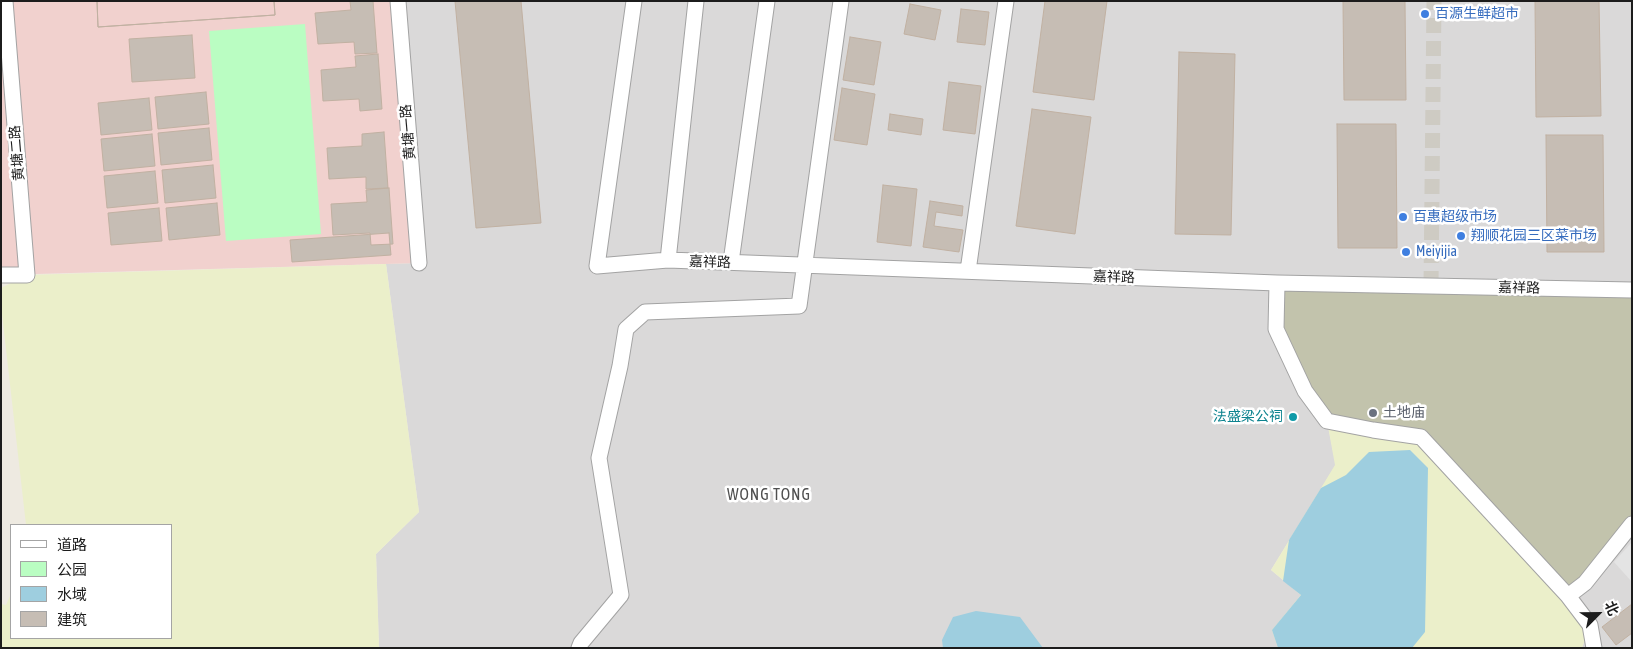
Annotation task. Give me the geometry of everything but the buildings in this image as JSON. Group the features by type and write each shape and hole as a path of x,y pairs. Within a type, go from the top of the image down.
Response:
{"street":[{"name":"黄塘二路","path":"1,275 27,275 5,1"},
{"name":"黄塘一路","path":"398,1 419,263"},
{"name":"嘉祥路","path":"634,1 598,266 668,260 1277,283 1632,290"},
{"path":"668,260 696,1"},
{"path":"730,262 768,1"},
{"path":"579,648 581,643 621,595 599,458 620,366 626,329 645,312 799,306 841,1"},
{"path":"968,271 1006,1"},
{"path":"1277,283 1276,329 1305,391 1327,420 1373,430 1420,437 1568,596 1590,625 1594,648"},
{"path":"1568,596 1585,583 1632,524"}],"shaded area":[{"path":"1,1 398,1 419,263 1,275"},
{"path":"398,1 1632,1 1632,290 1327,421 1336,465 1271,570 1301,595 1273,630 1278,648 379,648 376,554 419,512 386,264 419,263"},
{"path":"386,264 419,512 376,554 379,648 1,648 1,604 6,605 10,596 10,639 172,639 172,524 26,524 1,305 1,288 27,275"},
{"path":"1277,283 1632,290 1632,524 1568,596 1327,421 1276,329"},
{"path":"1327,421 1421,437 1590,625 1582,648 1278,648 1272,630 1301,595 1271,570 1335,465"},
{"path":"1632,524 1632,648 1582,648 1590,625 1568,596"},
{"path":"1632,542 1632,582 1614,562"}],"green space":[{"path":"305,24 321,234 226,241 209,31"}],"water":[{"path":"1410,450 1428,468 1425,632 1412,648 1278,648 1272,630 1301,595 1283,581 1289,540 1321,488 1346,475 1369,452"},
{"path":"976,611 1020,617 1043,648 943,648 942,640 953,617"}],"tunnel":[{"path":"1431,286 1434,1"}],"place":[{"name":"百源生鲜超市","path":"1425,14"},
{"name":"百惠超级市场","path":"1403,217"},
{"name":"翔顺花园三区菜市场","path":"1461,236"},
{"name":"Meiyijia","path":"1406,252"},
{"name":"土地庙","path":"1373,413"},
{"name":"法盛梁公祠","path":"1293,417"}],"district":[{"name":"WONG TONG","path":"769,495"}]}
